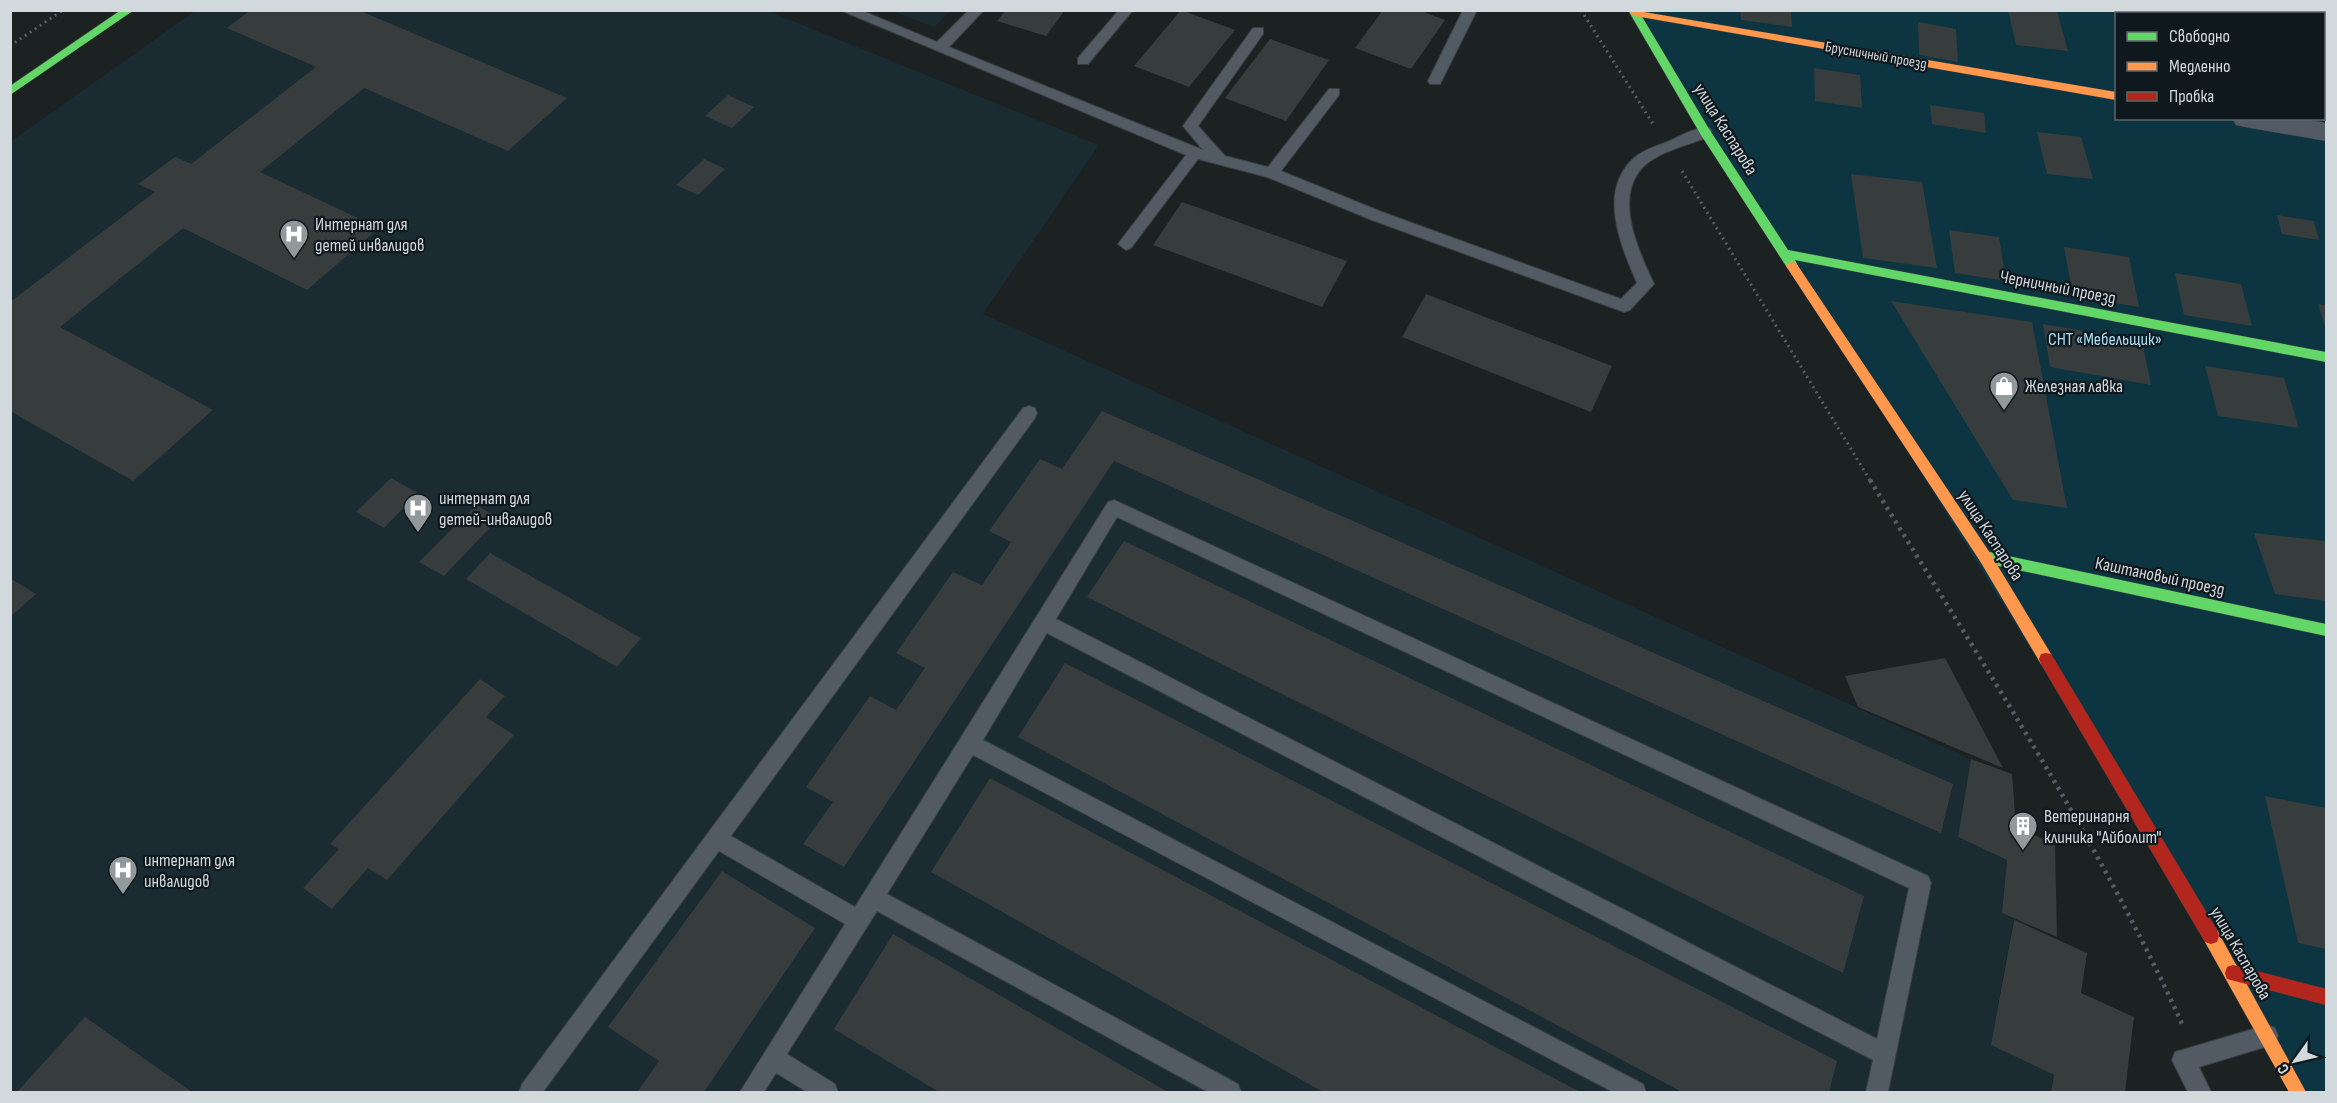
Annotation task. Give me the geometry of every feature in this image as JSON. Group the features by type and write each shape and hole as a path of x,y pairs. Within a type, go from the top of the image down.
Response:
{"street":[{"path":"10,91 129,10"},
{"name":"Брусничный проезд","path":"1634,12 2115,96"},
{"name":"улица Каспарова","path":"1634,12 1705,132 1985,557 2232,974 2298,1092"},
{"path":"2257,120 2326,132"},
{"name":"Черничный проезд","path":"1784,254 2326,357"},
{"name":"Каштановый проезд","path":"1985,557 2326,630"},
{"path":"2232,974 2326,997"}],"lane":[{"path":"846,10 1195,153 1271,173 1377,216 1624,306 1646,284 1631,252 1621,194 1638,163 1705,132"},
{"path":"940,47 978,10"},
{"path":"1083,61 1127,10"},
{"path":"1436,81 1470,10"},
{"path":"1219,158 1191,126 1258,31"},
{"path":"1271,173 1334,92"},
{"path":"1126,244 1195,153"},
{"path":"530,1092 1029,413"},
{"path":"751,1092 1045,623 1114,507 1921,883 1877,1092"},
{"path":"1045,623 1886,1055"},
{"path":"970,743 1635,1092"},
{"path":"717,839 860,921"},
{"path":"874,898 1230,1092"},
{"path":"2200,1092 2183,1060 2267,1036"},
{"path":"773,1058 827,1092"}],"path":[{"path":"10,46 63,10"},
{"path":"1581,10 2055,784 2160,975 2197,1055"}],"shaded area":[{"path":"766,10 1099,145 983,314 1971,759 1958,837 2007,860 2002,913 2087,953 2013,921 1991,1045 2054,1075 2051,1092 11,1092 10,142 195,11"},
{"path":"892,11 950,11 934,27"}],"green space":[{"name":"СНТ «Мебельщик»","path":"1633,11 2326,11 2326,1092 2298,1092 2233,973"}],"building":[{"name":"Интернат для детей инвалидов","path":"251,10 358,10 567,98 508,151 364,88 260,172 379,228 307,290 183,228 60,327 213,410 133,481 10,411 10,302 155,192 138,184 175,157 191,164 316,67 227,28"},
{"path":"1006,10 1065,10 1046,36 997,21"},
{"path":"1181,10 1235,30 1189,87 1134,66"},
{"path":"1383,10 1418,10 1445,20 1411,69 1355,48"},
{"path":"1740,10 1791,10 1792,27 1741,20"},
{"path":"2008,10 2057,11 2068,51 2016,45"},
{"path":"1918,22 1956,29 1958,62 1919,55"},
{"path":"1270,39 1329,60 1286,121 1225,98"},
{"path":"1814,68 1860,75 1862,108 1815,101"},
{"path":"728,95 754,107 732,128 705,116"},
{"path":"1930,105 1984,113 1986,133 1932,124"},
{"path":"2037,132 2081,137 2093,179 2047,174"},
{"path":"704,159 725,169 698,195 676,185"},
{"path":"1851,174 1922,182 1937,268 1863,258"},
{"path":"1182,202 1347,261 1322,307 1153,245"},
{"path":"2277,215 2314,221 2319,240 2282,234"},
{"path":"1949,230 1999,237 2006,281 1955,273"},
{"path":"2064,247 2129,257 2139,307 2073,296"},
{"path":"2175,273 2241,284 2252,326 2184,315"},
{"path":"1426,294 1612,366 1591,412 1402,337"},
{"name":"Железная лавка","path":"1891,301 2032,322 2067,508 2013,500"},
{"path":"2318,304 2326,305 2326,330"},
{"path":"2043,324 2142,341 2151,385 2050,367"},
{"path":"2205,366 2284,378 2299,428 2218,416"},
{"path":"1102,411 1953,784 1941,833 1114,461 844,867 803,844 833,802 806,787 870,696 896,710 925,668 896,653 953,572 982,585 1011,542 989,531 1040,459 1062,469"},
{"path":"391,478 418,493 384,528 356,512"},
{"path":"476,505 499,518 444,576 419,562"},
{"path":"2254,533 2325,541 2326,601 2275,594"},
{"path":"1124,541 1864,896 1843,973 1087,597"},
{"path":"490,553 641,638 617,667 466,579"},
{"path":"10,578 36,594 10,617"},
{"path":"1945,658 2003,768 1858,707 1845,676"},
{"path":"1065,663 1837,1061 1829,1092 1682,1092 1018,737"},
{"path":"480,679 505,696 486,717 514,735 387,880 368,868 332,909 303,888 339,849 330,844"},
{"name":"Ветеринарня клиника \"Айболит\"","path":"1971,759 2012,774 2016,826 2055,845 2057,937 2002,913 2007,860 1958,837"},
{"path":"990,778 1580,1092 1323,1092 931,872"},
{"path":"2265,796 2326,808 2326,949 2298,943"},
{"path":"722,871 815,928 704,1092 637,1092 659,1061 608,1027"},
{"path":"2014,920 2087,953 2081,993 2134,1017 2125,1092 2051,1092 2054,1075 1991,1045"},
{"path":"893,934 1168,1092 939,1092 834,1029"},
{"path":"85,1017 192,1092 17,1092"}],"traffic: fast":[{"path":"10,91 129,10"},
{"path":"1633,10 1705,132 1792,266"},
{"path":"1784,254 2326,357"},
{"path":"1985,557 2326,630"}],"traffic: slow":[{"path":"1635,13 2115,96"},
{"path":"1792,266 1985,557 2046,659"},
{"path":"2211,936 2298,1092"}],"traffic: jam":[{"path":"2046,659 2211,936"},
{"path":"2233,973 2326,997"}],"place":[{"name":"Интернат для детей инвалидов","path":"294,260"},
{"name":"Железная лавка","path":"2004,412"},
{"name":"интернат для детей-инвалидов","path":"418,534"},
{"name":"Ветеринарня клиника \"Айболит\"","path":"2023,852"},
{"name":"интернат для инвалидов","path":"123,896"}]}
